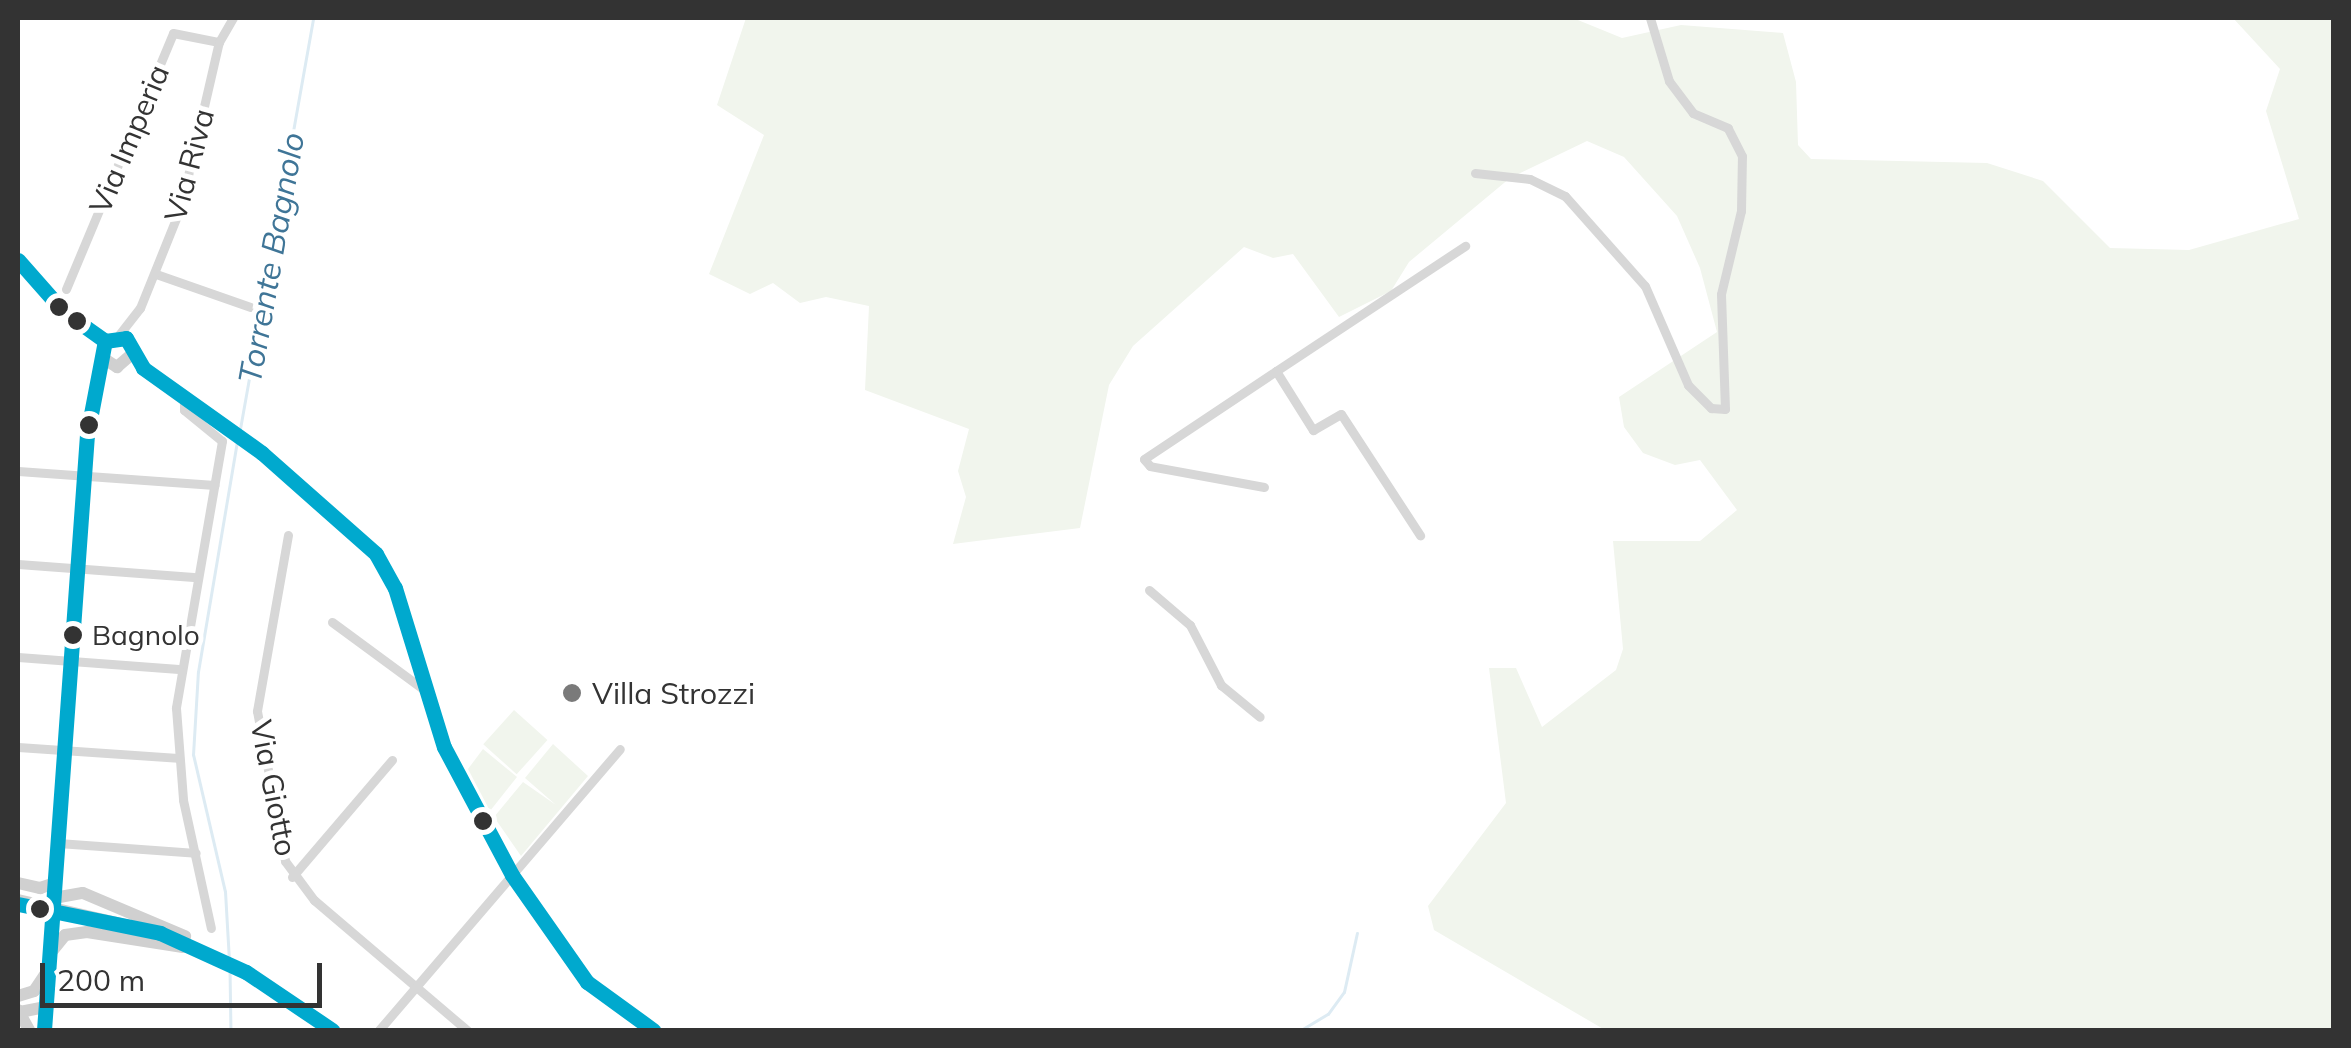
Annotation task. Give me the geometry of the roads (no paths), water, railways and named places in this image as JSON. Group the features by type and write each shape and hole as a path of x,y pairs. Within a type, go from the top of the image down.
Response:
{"street":[{"name":"Via Riva","path":"122,343 156,274 181,206 219,42 233,18"},
{"path":"1475,173 1530,179 1565,196 1644,286 1688,385 1711,408 1725,410 1720,294 1741,211 1742,156 1728,128 1692,113 1670,80 1650,18"},
{"name":"Via Imperia","path":"66,288 173,32 219,42"},
{"path":"1264,487 1150,466 1144,459 1466,246"},
{"path":"18,260 63,311 122,343 184,398 238,435 376,554 395,588 444,747 512,875 587,982 654,1030"},
{"path":"156,274 250,306"},
{"path":"44,1030 84,476 103,358 122,343"},
{"path":"94,398 116,368 122,343"},
{"path":"103,358 116,368"},
{"path":"1276,371 1313,430 1341,414 1420,535"},
{"path":"184,398 184,410 222,441 194,577 180,670 178,758 212,928"},
{"path":"18,472 215,485"},
{"name":"Via Giotto","path":"288,535 257,711 292,877 466,1030"},
{"path":"18,564 194,577"},
{"path":"1149,590 1190,625 1221,685 1260,716"},
{"path":"332,622 426,692"},
{"path":"18,657 180,670"},
{"path":"18,746 178,758"},
{"path":"379,1030 620,749"},
{"path":"292,877 392,760"},
{"path":"58,843 196,852"},
{"path":"57,868 82,893 154,920 211,955"},
{"path":"18,883 40,888 55,883"},
{"path":"54,898 82,893"},
{"path":"18,902 130,923 194,947 246,972 330,1029"},
{"path":"18,996 34,991 72,933 194,947"},
{"path":"29,1030 19,1011 45,1007"}],"waterway":[{"name":"Torrente Bagnolo","path":"240,429 313,18"},
{"name":"Torrente Bagnolo","path":"229,961 225,892 193,755 198,672 237,442"},
{"path":"1301,1030 1328,1014 1344,992 1357,933"},
{"name":"Torrente Bagnolo","path":"230,969 231,1030"}],"place":[{"name":"Bagnolo","path":"73,635"},
{"name":"Villa Strozzi","path":"572,693"}]}
